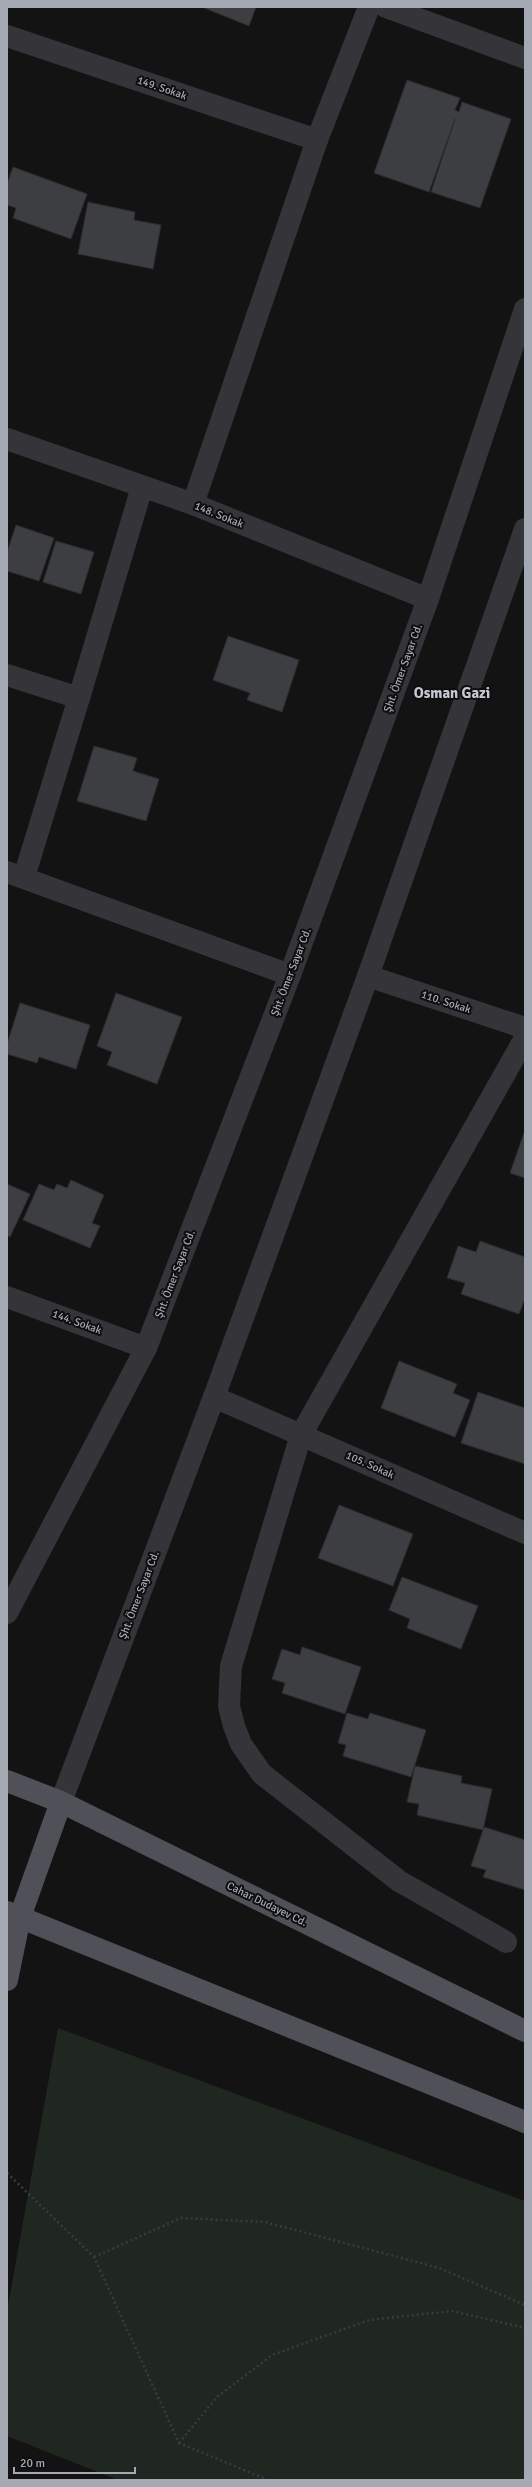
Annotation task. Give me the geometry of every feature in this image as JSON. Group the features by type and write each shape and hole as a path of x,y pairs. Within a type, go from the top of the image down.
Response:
{"main road":[{"name":"Cahar Dudayev Cd.","path":"7,1781 61,1802 525,2031"},
{"path":"7,1980 14,1915 61,1802"},
{"path":"14,1915 525,2122"}],"street":[{"path":"193,504 317,140 369,7"},
{"path":"386,7 525,58"},
{"name":"149. Sokak","path":"7,36 317,140"},
{"name":"Şht. Ömer Sayar Cd.","path":"7,1613 146,1348 290,975 428,599 525,309"},
{"name":"148. Sokak","path":"7,439 193,504 428,599"},
{"path":"142,486 79,698 15,875 290,975"},
{"name":"Şht. Ömer Sayar Cd.","path":"61,1802 214,1397 368,976 525,529"},
{"path":"7,675 79,698"},
{"name":"110. Sokak","path":"368,976 525,1028"},
{"path":"506,1942 399,1881 262,1774 238,1738 229,1706 231,1666 302,1435 525,1038"},
{"name":"144. Sokak","path":"7,1297 146,1348"},
{"name":"105. Sokak","path":"214,1397 525,1534"}],"path":[{"path":"7,2173 94,2257 179,2443 268,2480"},
{"path":"94,2257 181,2218 265,2222 439,2268 525,2305"},
{"path":"179,2443 217,2397 272,2355 369,2320 452,2311 525,2328"}],"shaded area":[{"path":"58,2028 525,2201 525,2480 118,2480 7,2436 7,2311"}],"building":[{"path":"202,7 256,7 249,26"},
{"path":"407,80 460,98 455,110 459,112 462,102 511,119 480,208 431,192 455,119 429,192 374,173"},
{"path":"13,167 87,194 71,239 13,218 16,208 7,205 7,184"},
{"path":"88,202 135,212 134,220 161,225 153,269 78,254"},
{"path":"16,525 54,538 39,581 7,571 7,552"},
{"path":"56,541 94,552 81,594 43,582"},
{"path":"228,636 299,660 282,712 247,700 250,693 213,680"},
{"path":"94,746 137,758 133,771 159,779 146,821 77,801"},
{"path":"116,993 182,1017 157,1084 107,1065 112,1052 97,1046"},
{"path":"20,1003 90,1025 76,1069 39,1057 37,1063 7,1054 7,1044"},
{"path":"525,1130 525,1178 510,1173"},
{"path":"71,1180 104,1195 92,1223 100,1226 90,1248 23,1220 39,1184 54,1190 57,1184 67,1188"},
{"path":"7,1184 30,1194 10,1237 7,1235"},
{"path":"480,1241 525,1257 525,1298 519,1314 461,1294 465,1283 447,1278 458,1246 476,1252"},
{"path":"399,1361 457,1384 453,1393 470,1400 455,1437 381,1408"},
{"path":"478,1392 525,1408 525,1464 461,1443"},
{"path":"339,1505 413,1534 393,1586 318,1558"},
{"path":"402,1577 478,1606 461,1649 407,1628 410,1619 389,1610"},
{"path":"302,1647 361,1667 345,1714 282,1693 285,1683 272,1679 282,1649 300,1655"},
{"path":"347,1713 368,1719 370,1713 426,1730 411,1777 343,1756 346,1745 338,1743"},
{"path":"415,1766 462,1776 461,1783 492,1789 483,1830 417,1815 419,1804 407,1802"},
{"path":"484,1827 525,1840 525,1890 483,1877 486,1870 471,1866"}],"district":[{"name":"Osman Gazi","path":"452,693"}]}
